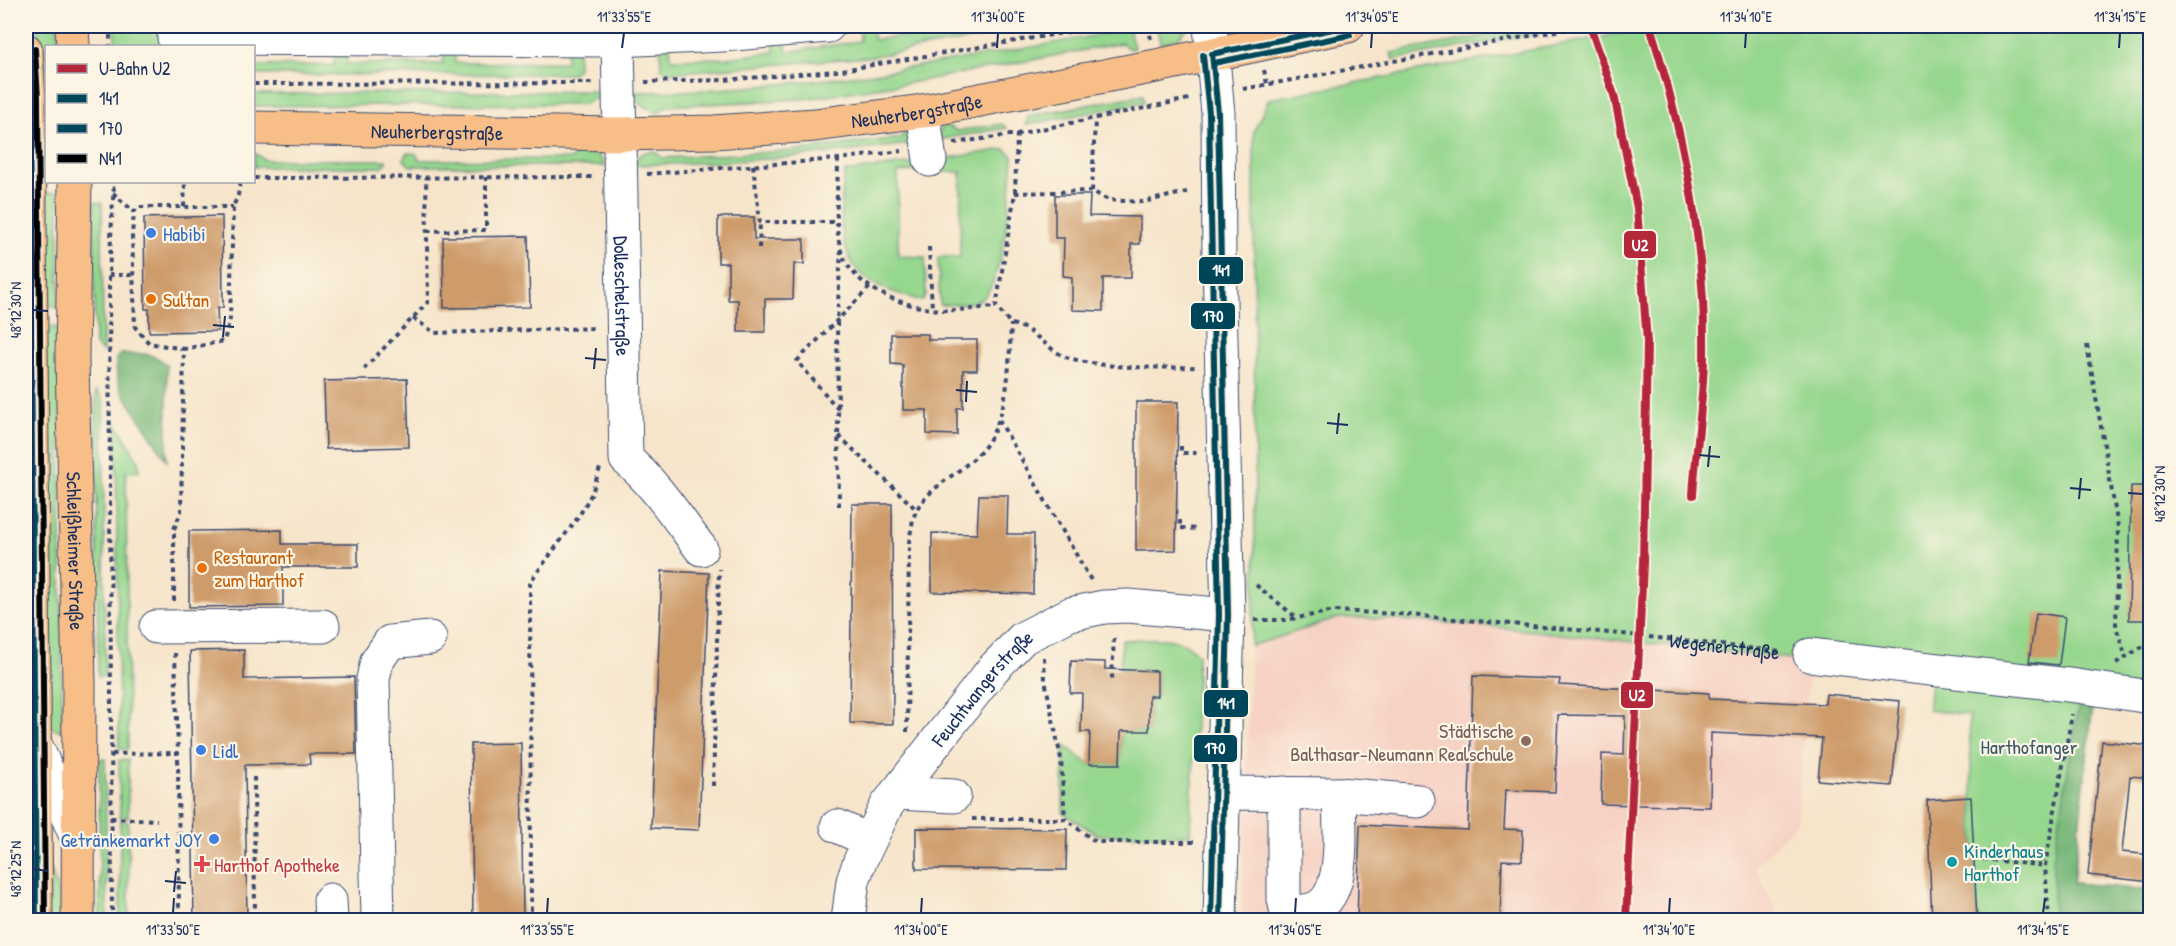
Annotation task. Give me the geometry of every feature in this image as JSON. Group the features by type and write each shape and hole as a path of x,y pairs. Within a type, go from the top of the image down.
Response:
{"main road":[{"path":"72,26 73,45"},
{"name":"Neuherbergstraße","path":"255,128 619,134 714,132 804,126 923,111 1211,40 1348,26"},
{"path":"26,50 34,128 29,503 30,739 36,921"},
{"name":"Schleißheimer Straße","path":"75,183 72,335 79,683 78,921"},
{"path":"30,336 41,320 51,317 66,324 72,335"}],"street":[{"path":"174,38 399,33 618,40 722,30 828,26"},
{"path":"618,40 619,134"},
{"path":"1211,40 1218,113 1206,261 1228,615 1220,921"},
{"path":"923,111 930,160"},
{"name":"Dolleschelstraße","path":"619,134 626,459"},
{"path":"626,459 656,488 664,502 701,549"},
{"name":"Feuchtwangerstraße","path":"848,921 853,881 868,840 896,793 993,669 1023,638 1105,598 1228,615"},
{"path":"165,627 323,626"},
{"path":"378,921 373,679 377,661 390,642 430,638"},
{"path":"1810,655 2077,686 2151,697"},
{"path":"30,739 77,838"},
{"path":"896,793 958,807"},
{"path":"1224,793 1339,794 1418,801"},
{"path":"1284,793 1284,899 1286,909 1300,913 1315,910 1333,891 1339,865 1339,794"},
{"path":"837,826 868,840"}],"path":[{"path":"110,26 110,45"},
{"path":"255,84 619,83 723,80 836,71 1105,26"},
{"path":"1185,100 1190,104"},
{"path":"1092,190 1095,119"},
{"path":"996,307 1015,194 1017,134"},
{"path":"838,159 839,506"},
{"path":"753,165 760,222 759,248"},
{"path":"364,369 428,302 426,177"},
{"path":"427,231 486,230 486,177"},
{"path":"112,921 109,275 114,183"},
{"path":"184,207 185,183"},
{"path":"233,207 138,207 134,212 135,327 149,343 184,349 224,341 230,320 233,207 240,183"},
{"path":"1015,194 1092,190 1108,200 1143,202 1192,190"},
{"path":"113,193 134,212"},
{"path":"760,222 837,222"},
{"path":"929,247 932,309"},
{"path":"840,249 851,271 870,287 890,297 932,309 996,307"},
{"path":"109,275 133,275"},
{"path":"838,409 797,361 870,287"},
{"path":"996,307 1011,324 1020,326 1065,357 1122,366 1194,367"},
{"path":"413,318 435,333 623,328"},
{"path":"915,730 907,736 909,542 917,510 932,493 970,464 987,444 998,419 1009,378 1011,324"},
{"path":"2088,345 2118,527 2116,627 2126,657"},
{"path":"179,921 178,753 165,627 174,529 181,512 184,349"},
{"path":"998,419 1105,598 1112,679"},
{"path":"838,435 917,510"},
{"path":"1181,446 1181,453 1195,453"},
{"path":"531,921 530,582 579,516 592,493 604,457 626,459"},
{"path":"1180,520 1180,528 1196,528"},
{"path":"1203,529 1203,538"},
{"path":"701,549 721,571 713,786"},
{"path":"1253,583 1297,618"},
{"name":"Wegenerstraße","path":"1228,615 1246,620 1297,618 1334,611 1399,614 1632,635 1810,655"},
{"path":"1036,658 1044,652 1045,680 1061,759 1065,819"},
{"path":"2077,686 2045,866 2049,920 2151,918"},
{"path":"112,754 178,753"},
{"path":"254,777 255,921"},
{"path":"958,807 1065,819 1096,842 1196,842"},
{"path":"111,818 157,820"},
{"path":"1196,830 1196,851"},
{"path":"1974,858 2045,866"}],"shaded area":[{"name":"Städtische Balthasar-Neumann Realschule","path":"1339,618 1477,625 1810,660 1797,822 1755,867 1781,920 1241,920 1251,646"}],"green space":[{"path":"37,26 58,26 58,45 45,45 45,67"},
{"path":"859,26 871,26 874,40 981,26 1050,26 869,57 668,73 661,68 660,44 670,43 671,59 727,58 774,52 773,36 784,35 787,52 860,41"},
{"path":"1157,26 1190,26 1178,38 1160,44"},
{"path":"1539,26 1575,26 1393,60 1391,53"},
{"name":"Harthofanger","path":"1660,26 2150,26 2150,717 2094,694 2073,883 2150,891 2150,920 1977,920 1969,715 1928,710 1932,674 1477,625 1366,618 1339,618 1251,646 1255,579 1254,131 1269,99"},
{"path":"115,28 160,28 161,45 115,45"},
{"path":"1129,29 1134,48 1129,49 1122,43 904,84 803,99 666,106 658,113 639,103 633,92 696,90 820,80 1006,52"},
{"path":"567,45 578,45 578,68 572,74 255,75 255,66 334,65 335,49 347,50 347,64 443,64 444,48 455,48 455,63 566,62"},
{"path":"601,91 597,98 583,104 255,106 255,94"},
{"path":"1143,95 1144,102 1026,125 1028,116"},
{"path":"1002,124 1007,128 937,140 941,129 946,125 957,131"},
{"path":"907,130 916,143 775,158 633,165 639,156 650,151 654,151 663,158 790,151 900,138"},
{"path":"1005,149 1013,156 1002,250 992,285 985,296 976,301 940,305 938,257 960,257 961,172 940,172 936,160"},
{"path":"577,152 598,154 605,166 410,166 404,160 406,153 415,153 420,160 571,159"},
{"path":"255,154 265,160 386,160 387,163 381,167 255,167"},
{"path":"922,162 915,171 898,172 898,256 925,257 926,295 922,301 880,287 859,272 846,250 841,210 845,172"},
{"path":"59,192 59,308 42,303 43,193"},
{"path":"94,202 102,203 103,352 95,345"},
{"path":"52,326 60,330 62,731 45,726 45,329"},
{"path":"121,354 152,356 167,366 167,461 121,390 117,377 116,358"},
{"path":"96,391 103,399 105,676 98,677"},
{"path":"116,423 138,460 139,471 126,472 128,749 119,749"},
{"path":"1122,640 1174,640 1191,648 1198,655 1190,835 1098,835 1063,813 1064,745 1089,764 1120,764 1121,731 1149,731 1149,696 1157,696 1157,671 1120,670"},
{"path":"2094,693 2073,883 2150,891 2150,914 2053,913 2053,860 2079,704 2084,695"},
{"path":"99,759 105,759 107,920 100,920"},
{"path":"119,760 128,760 128,817 120,817"},
{"path":"120,821 128,821 129,920 120,920"},
{"path":"51,869 63,909 63,920 46,920"}],"building":[{"path":"1055,195 1090,195 1089,216 1140,217 1140,244 1131,244 1131,278 1103,278 1103,311 1072,310 1072,277 1063,276 1064,238 1055,238"},
{"path":"222,216 223,308 217,308 218,331 149,332 149,309 145,309 144,218"},
{"path":"718,217 754,217 754,239 804,239 804,264 794,264 793,299 765,299 765,332 738,332 738,300 728,300 728,263 718,263"},
{"path":"528,236 530,307 444,308 443,237"},
{"path":"891,334 928,334 928,340 977,340 977,370 963,370 963,408 957,408 957,435 927,434 927,410 903,410 903,365 891,364"},
{"path":"407,379 409,447 326,449 324,381"},
{"path":"1136,402 1178,402 1176,550 1136,551"},
{"path":"2131,486 2151,486 2151,620 2129,620"},
{"path":"979,495 1008,495 1007,534 1034,534 1033,594 932,592 932,533 977,534"},
{"path":"852,504 892,504 893,724 850,723"},
{"path":"282,530 282,544 358,544 358,567 283,567 283,606 189,607 189,531"},
{"path":"662,571 709,573 699,830 651,828"},
{"path":"2036,613 2065,617 2059,665 2029,662"},
{"path":"244,650 244,679 354,677 356,754 309,754 310,764 245,765 247,921 194,921 190,651"},
{"path":"1071,661 1105,662 1105,669 1157,671 1157,696 1149,696 1149,731 1121,731 1120,764 1089,764 1090,732 1081,732 1082,693 1070,693"},
{"path":"1473,676 1560,679 1559,685 1709,693 1709,699 1825,704 1826,694 1900,701 1892,786 1818,780 1822,738 1711,733 1710,807 1601,804 1602,754 1624,755 1625,716 1558,715 1555,792 1506,790 1504,829 1523,830 1522,861 1502,860 1500,921 1357,921 1360,825 1468,830"},
{"path":"2102,741 2151,746 2151,778 2130,776 2122,852 2151,855 2151,882 2088,875"},
{"path":"521,743 523,921 473,921 471,744"},
{"name":"Kinderhaus Harthof","path":"1971,797 1977,921 1932,921 1927,800"},
{"path":"916,828 1067,829 1066,870 916,869"}],"metro line":[{"name":"U2","path":"1590,26 1614,95 1637,208 1647,342 1643,564 1626,920"},
{"name":"U2","path":"1650,26 1683,149 1697,232 1701,274 1704,358 1693,495"}],"transit line":[{"name":"141","path":"1212,54 1348,26"},
{"name":"170","path":"1214,63 1350,35"},
{"name":"N41","path":"35,49 38,98 45,920"},
{"name":"141","path":"26,50 29,98 36,920"},
{"name":"141","path":"1212,54 1218,113 1228,615 1220,920"},
{"name":"170","path":"1203,55 1209,113 1219,615 1211,920"},
{"name":"170","path":"26,736 27,920"}],"place":[{"name":"Habibi","path":"151,233"},
{"name":"Sultan","path":"151,299"},
{"name":"Restaurant zum Harthof","path":"202,568"},
{"name":"Städtische Balthasar-Neumann Realschule","path":"1526,741"},
{"name":"Lidl","path":"201,750"},
{"name":"Getränkemarkt JOY","path":"214,839"},
{"name":"Kinderhaus Harthof","path":"1952,862"},
{"name":"Harthof Apotheke","path":"202,864"}]}
